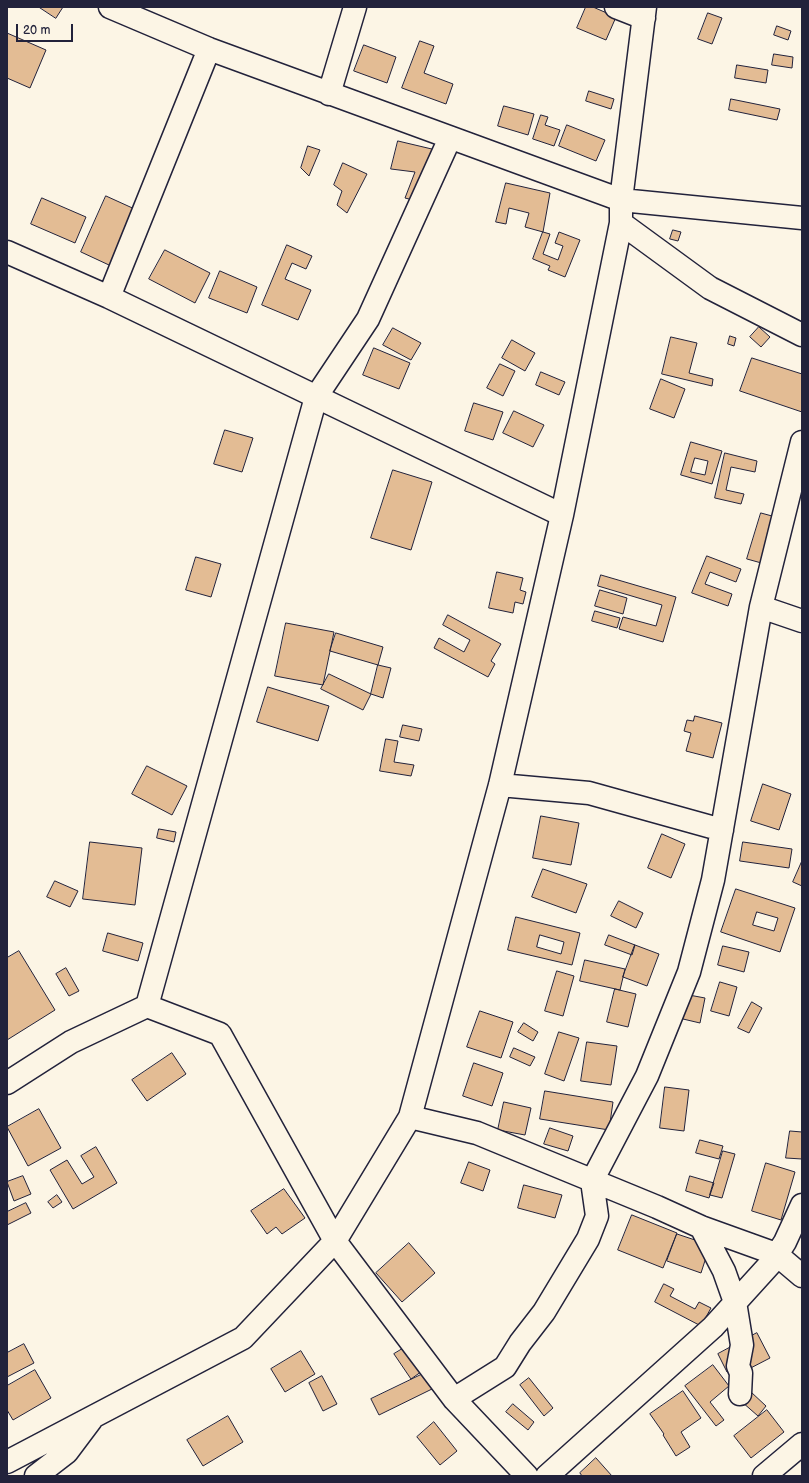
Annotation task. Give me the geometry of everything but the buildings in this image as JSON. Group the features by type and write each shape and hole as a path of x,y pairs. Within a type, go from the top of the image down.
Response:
{"street":[{"path":"110,7 209,49 621,200 802,218"},
{"path":"329,94 355,7"},
{"path":"7,1462 243,1338 335,1242 410,1117 500,785 562,514 620,223 621,200 645,12 616,7"},
{"path":"109,297 209,49"},
{"path":"147,1006 316,397 368,319 450,138"},
{"path":"620,223 710,288 802,335"},
{"path":"7,252 109,297 562,514"},
{"path":"454,1399 505,1367 520,1343 544,1312 588,1239 597,1216 592,1181 647,1076 688,972 713,880 761,607 802,442"},
{"path":"761,607 802,621"},
{"path":"500,785 589,793 722,830"},
{"path":"7,1083 71,1042 147,1006 220,1034 335,1242 454,1399 527,1476"},
{"path":"410,1117 477,1132 657,1207 701,1227 788,1247"},
{"path":"547,1476 713,1327 772,1262 788,1247 802,1205"},
{"path":"701,1227 724,1271 735,1302 742,1346 738,1366 741,1373 740,1394"},
{"path":"788,1247 802,1276"},
{"path":"36,1476 68,1452 95,1415"},
{"path":"764,1476 802,1444"}]}
